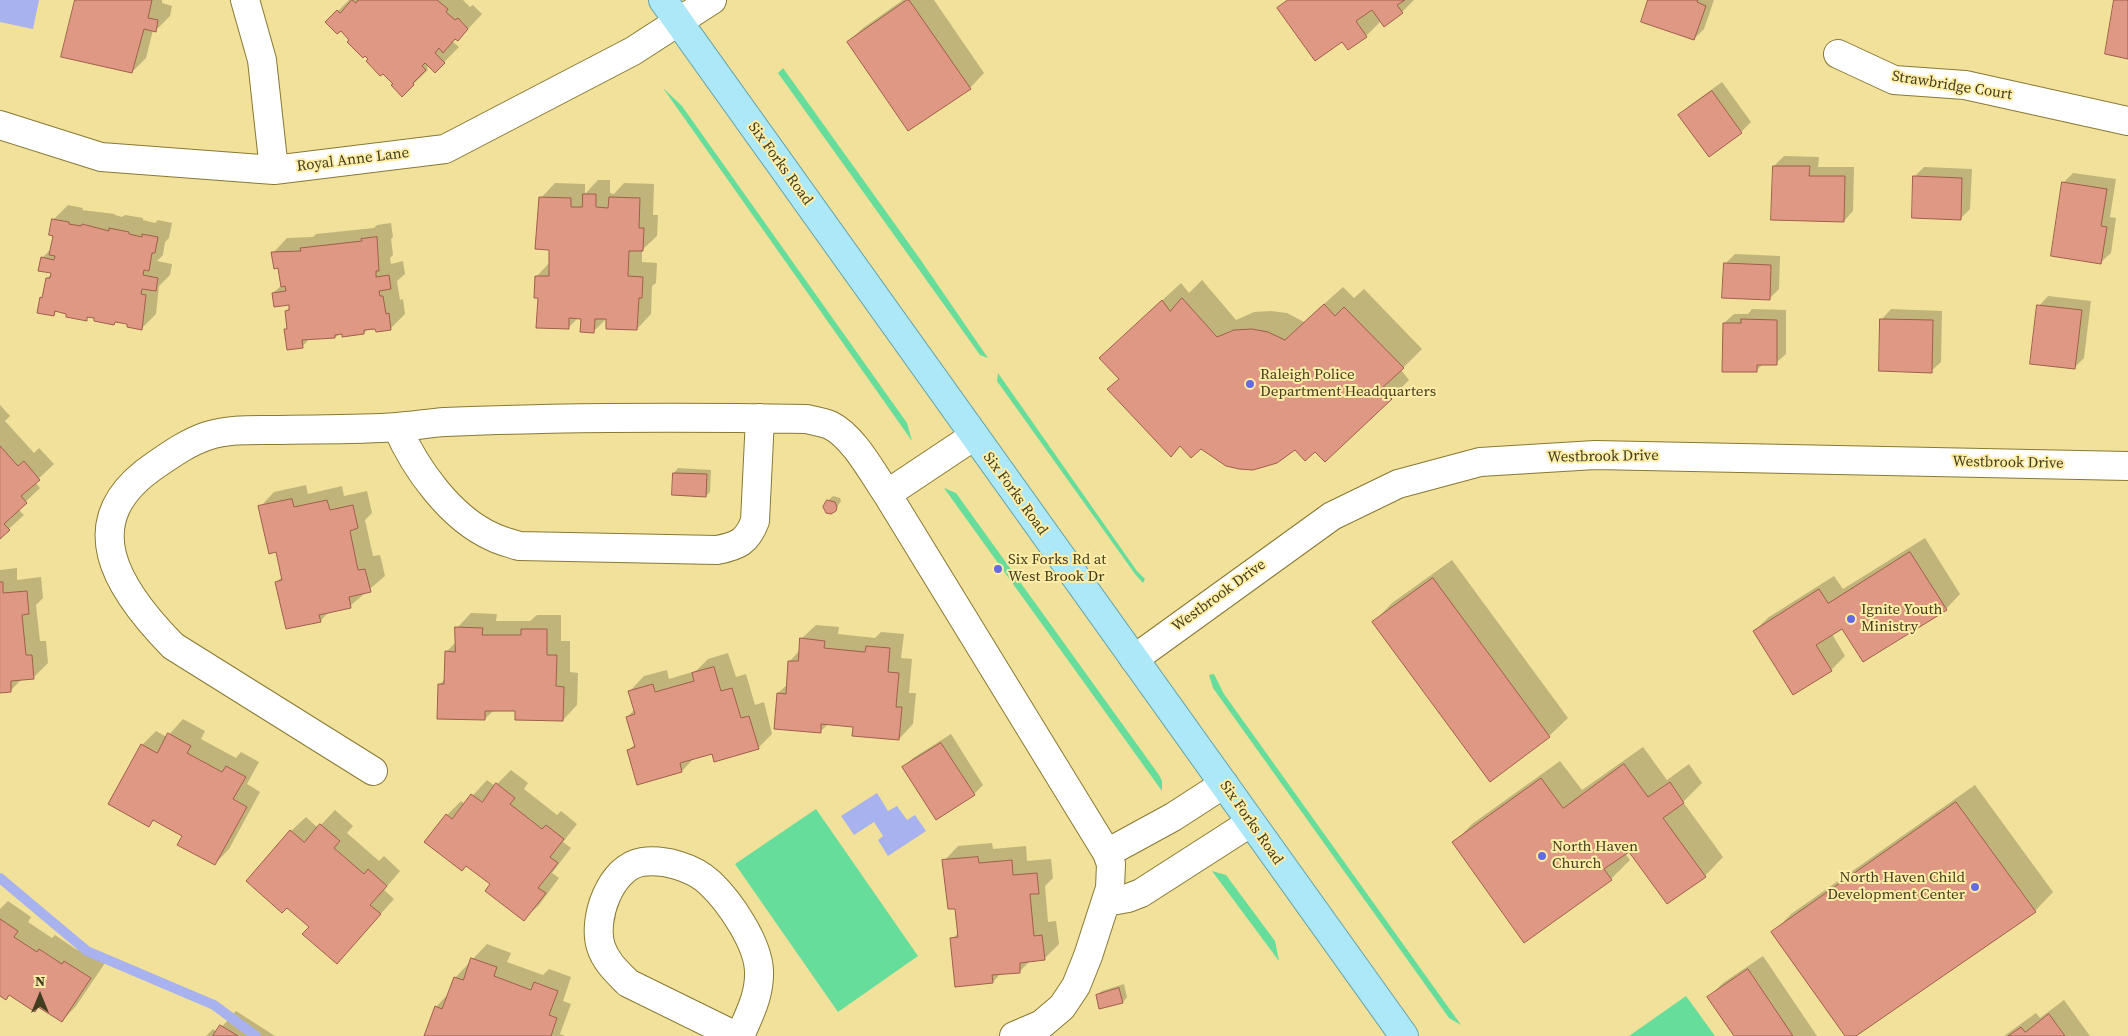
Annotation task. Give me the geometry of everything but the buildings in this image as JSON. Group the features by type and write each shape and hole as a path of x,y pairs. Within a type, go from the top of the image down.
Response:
{"main road":[{"name":"Six Forks Road","path":"663,0 1404,1036"}],"street":[{"path":"245,0 262,60 274,170"},
{"name":"Royal Anne Lane","path":"0,125 102,157 274,170 445,149 633,51 712,0"},
{"name":"Strawbridge Court","path":"1838,54 1894,80 1965,85 2128,121"},
{"path":"397,427 405,446 421,472 441,496 465,519 492,536 519,546 717,550 741,542 750,534 755,521 760,418"},
{"path":"373,771 173,646 148,620 127,591 115,567 110,546 110,527 116,509 128,488 140,477 185,445 208,436 235,431 397,427 453,422 760,418 807,419 830,425 846,438 863,458 887,494 1107,853 1111,864 1111,877 1106,902 1076,986 1062,1007 1042,1024 1014,1036"},
{"path":"887,494 974,436"},
{"name":"Westbrook Drive","path":"1134,658 1332,516 1398,484 1480,462 1595,455 2128,466"},
{"path":"1107,853 1173,817 1224,784"},
{"path":"1106,902 1128,898 1141,893 1250,823"},
{"path":"736,1036 628,983 614,970 601,946 600,912 606,896 616,880 626,870 640,862 654,862 670,864 692,871 709,882 735,915 748,935 759,969 759,984 755,1002 740,1036"}],"green space":[{"path":"783,68 920,259 988,358 980,355 778,73"},
{"path":"663,88 682,106 907,423 912,441"},
{"path":"998,373 1137,571 1145,579 1143,583 997,381"},
{"path":"944,488 956,493 1159,775 1162,781 1162,791"},
{"path":"1214,674 1224,694 1461,1025 1449,1018 1213,688 1209,675"},
{"path":"816,809 918,956 838,1012 735,864"},
{"path":"1212,871 1226,875 1275,941 1279,961"},
{"path":"1686,996 1715,1036 1629,1036"}],"water":[{"path":"0,0 39,0 33,29 0,22"},
{"path":"877,793 888,811 897,806 907,820 915,815 926,831 888,856 878,840 883,836 874,822 854,835 841,816"}],"waterway":[{"path":"0,878 87,951 214,1005 256,1036"}],"place":[{"name":"Raleigh Police Department Headquarters","path":"1250,384"},
{"name":"Six Forks Rd at West Brook Dr","path":"998,569"},
{"name":"Ignite Youth Ministry","path":"1851,619"},
{"name":"North Haven Church","path":"1542,856"},
{"name":"North Haven Child Development Center","path":"1975,887"}]}
